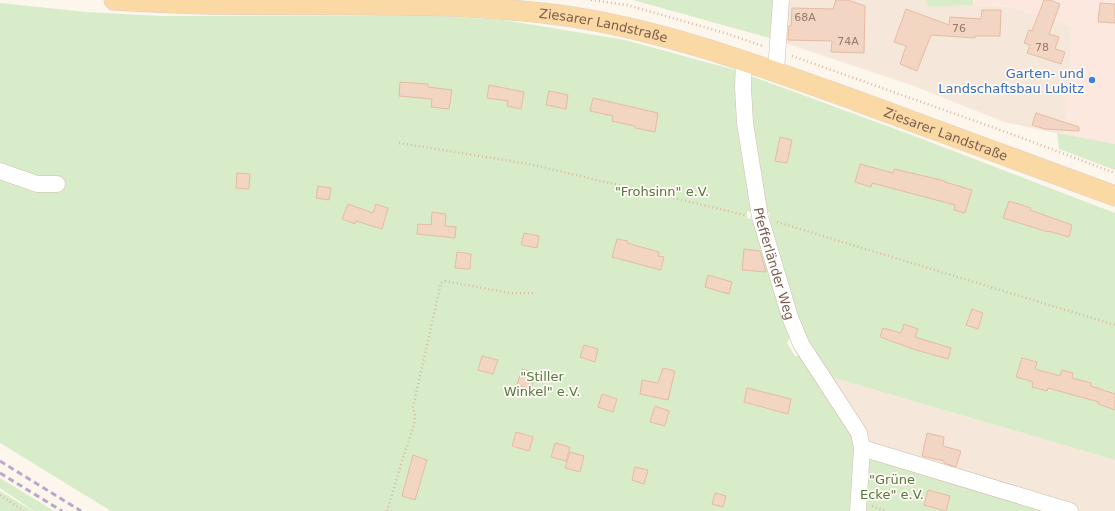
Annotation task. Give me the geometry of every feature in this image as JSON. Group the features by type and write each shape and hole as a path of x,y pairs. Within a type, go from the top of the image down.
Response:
{"main road":[{"name":"Ziesarer Landstraße","path":"114,0 203,4 420,4 490,7 561,15 624,27 662,36 744,60 1115,196"}],"street":[{"path":"776,72 781,0"},
{"name":"Pfefferländer Weg","path":"744,60 743,87 745,123 760,217 790,318 801,344 859,433 862,448 862,508"},
{"path":"0,171 38,184 58,184"},
{"path":"862,448 1070,511"}],"path":[{"path":"399,143 529,164 747,215"},
{"path":"777,222 1115,325"},
{"path":"387,511 414,425 415,416 413,407 441,283 445,281 510,293 534,293"},
{"path":"0,495 24,511"},
{"path":"862,508 886,511"}],"shaded area":[{"path":"776,0 926,0 929,7 973,5 1009,7 1073,26 1064,135 1004,122 914,86 773,39"},
{"name":"Garten- und Landschaftsbau Lubitz","path":"974,0 1115,0 1115,144 1064,135 1072,26 1009,7 973,5"},
{"path":"831,377 1115,460 1115,511 1048,511 868,454"}],"green space":[{"path":"633,0 776,0 773,39"},
{"path":"926,0 973,0 973,5 929,7"},
{"path":"0,3 86,12 161,16 420,15 503,20 625,40 735,70 737,116 755,210 747,212 747,218 757,221 790,337 787,343 795,356 800,356 855,439 851,511 111,511 0,443"},
{"path":"751,76 909,134 1115,213 1115,460 831,377 795,317 767,225 770,215 763,202 752,120"},
{"path":"1057,133 1115,144 1115,170 1059,149"},
{"name":"\"Grüne Ecke\" e.V.","path":"868,454 1048,511 864,511"},
{"path":"0,478 54,511 34,511 0,488"},
{"path":"0,491 33,511 0,511"}],"building":[{"path":"836,0 848,0 865,6 864,53 831,52 832,41 788,40 789,26 791,26 792,8 833,9"},
{"path":"1044,0 1050,0 1060,4 1049,34 1059,37 1055,49 1065,52 1061,64 1027,53 1030,45 1024,43 1029,30 1032,31"},
{"path":"1100,3 1115,4 1115,23 1098,22"},
{"path":"906,9 949,25 950,17 981,19 982,10 1001,10 1000,36 975,36 975,38 931,35 917,71 900,64 906,46 894,42"},
{"path":"400,82 428,84 428,87 452,90 449,109 431,107 432,99 399,96"},
{"path":"489,85 524,92 521,109 507,106 508,101 487,98"},
{"path":"549,91 568,95 566,109 546,105"},
{"path":"593,98 658,113 655,132 612,121 613,116 590,111"},
{"path":"1036,113 1079,127 1079,131 1045,129 1032,125"},
{"path":"780,137 792,140 787,163 775,161"},
{"path":"860,164 893,173 894,169 945,181 972,190 965,213 954,210 955,205 872,183 871,187 855,182"},
{"path":"237,173 250,174 249,189 236,188"},
{"path":"318,186 331,188 329,200 316,198"},
{"path":"1009,201 1031,208 1030,210 1072,225 1069,237 1003,218"},
{"path":"348,204 373,213 376,204 388,208 382,229 356,221 355,224 342,219"},
{"path":"432,212 446,214 445,226 456,227 455,238 417,234 418,224 431,225"},
{"path":"524,233 539,236 537,248 521,245"},
{"path":"617,239 628,241 627,243 659,252 658,256 664,257 661,270 612,257"},
{"path":"744,249 760,251 766,272 742,270"},
{"path":"457,252 471,254 470,269 455,268"},
{"path":"708,275 732,282 729,294 705,287"},
{"path":"972,309 983,313 978,329 966,325"},
{"path":"904,324 918,329 915,337 951,348 948,359 916,350 880,337 883,328 901,333"},
{"path":"584,345 598,349 595,362 580,357"},
{"path":"482,356 498,360 493,374 478,370"},
{"path":"1022,358 1037,362 1035,369 1060,376 1062,370 1073,373 1072,378 1091,383 1091,386 1115,394 1115,410 1098,404 1099,402 1048,388 1047,391 1032,387 1033,382 1016,377"},
{"path":"663,368 675,371 668,400 640,394 642,380 658,383"},
{"path":"522,369 536,373 531,389 517,385"},
{"path":"747,388 791,399 788,414 744,402"},
{"path":"602,394 617,399 613,412 598,407"},
{"path":"655,406 669,411 665,426 650,422"},
{"path":"516,432 533,437 529,451 512,446"},
{"path":"927,433 944,437 943,446 961,451 956,467 944,463 944,461 922,456"},
{"path":"555,443 570,447 566,461 551,457"},
{"path":"570,452 584,456 580,472 565,468"},
{"path":"413,455 427,460 415,500 402,496"},
{"path":"635,467 648,470 644,484 632,480"},
{"path":"928,490 950,496 946,511 924,505"},
{"path":"715,493 726,496 723,507 712,504"}],"railway":[{"path":"0,461 81,511"},
{"path":"0,473 62,511"}],"place":[{"name":"Garten- und Landschaftsbau Lubitz","path":"1092,80"}],"park label":[{"name":"\"Frohsinn\" e.V.","path":"662,191"},
{"name":"\"Stiller Winkel\" e.V.","path":"542,384"}]}
